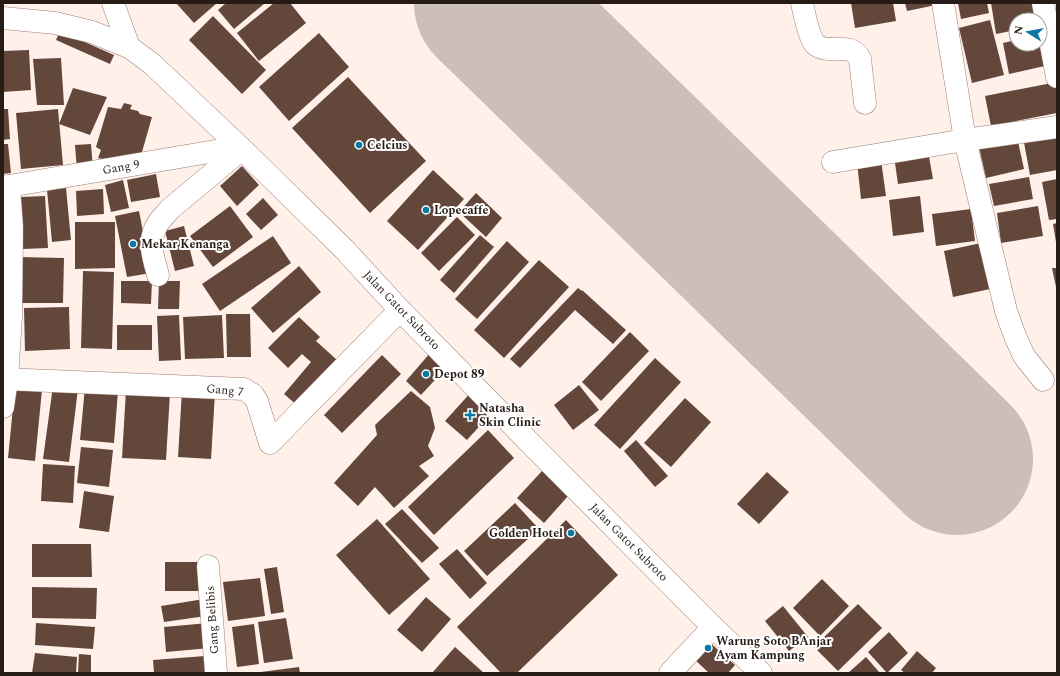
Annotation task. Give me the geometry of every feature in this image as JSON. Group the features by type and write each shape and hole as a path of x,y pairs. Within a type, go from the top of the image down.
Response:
{"street":[{"path":"113,3 129,47"},
{"path":"802,3 811,38 815,44 825,49 846,49 857,54 860,59 865,103"},
{"path":"943,3 965,140 1006,311 1024,356 1043,380"},
{"path":"1043,3 1057,77"},
{"name":"Jalan Gatot Subroto","path":"3,18 55,23 92,32 129,47 152,64 241,148 344,249 400,310 713,627 761,673"},
{"path":"833,162 965,140 1057,127"},
{"path":"158,275 152,252 152,239 155,229 161,219 170,208 241,148"},
{"name":"Gang 9","path":"6,187 241,148"},
{"path":"3,407 11,317 12,227 6,187"},
{"name":"Gang 7","path":"5,379 244,389 253,395 257,401 270,443 400,310"},
{"name":"Gang Belibis","path":"208,566 216,673"},
{"path":"670,673 713,627"}],"building":[{"path":"176,3 217,3 194,23"},
{"path":"226,3 265,3 234,29 218,10"},
{"path":"274,3 290,3 306,23 259,61 237,33"},
{"path":"851,3 893,3 896,21 855,28"},
{"path":"905,3 936,3 936,5 907,11"},
{"path":"958,3 987,3 989,13 961,19"},
{"path":"991,3 1038,3 1040,12 1008,12 1008,32 996,34"},
{"path":"213,16 266,70 242,94 189,40"},
{"path":"990,20 1004,75 972,83 959,28"},
{"path":"60,31 114,55 110,64 56,40"},
{"path":"319,33 349,67 289,121 259,87"},
{"path":"1008,42 1008,52 1043,52 1049,65 1009,74 1003,43"},
{"path":"29,50 31,90 3,92 3,51"},
{"path":"61,58 64,105 37,105 33,59"},
{"name":"Celcius","path":"348,77 426,161 370,213 292,128"},
{"path":"1057,82 1057,113 991,126 985,96"},
{"path":"73,88 107,97 90,135 59,124"},
{"path":"124,103 132,105 130,109 138,111 140,114 152,117 140,159 124,164 98,158 101,150 96,147 108,107 121,109"},
{"path":"3,109 8,109 10,139 3,140"},
{"path":"58,109 63,165 21,169 16,113"},
{"path":"1057,131 1057,170 1030,175 1023,137"},
{"path":"1017,137 1024,169 986,178 979,147"},
{"path":"3,144 8,144 11,173 3,174"},
{"path":"91,144 93,169 77,171 75,145"},
{"path":"928,151 933,179 898,184 894,156"},
{"path":"881,160 886,196 861,199 857,162"},
{"path":"242,166 259,185 237,206 220,186"},
{"name":"Lopecaffe","path":"433,170 464,199 418,250 387,221"},
{"path":"156,174 160,197 131,202 127,180"},
{"path":"1029,177 1033,199 994,206 989,184"},
{"path":"1057,179 1057,219 1049,220 1042,182"},
{"path":"123,180 129,208 111,212 105,185"},
{"path":"66,188 71,240 52,242 47,190"},
{"path":"103,189 104,214 77,216 76,191"},
{"path":"476,193 502,218 486,237 459,212"},
{"path":"45,196 48,248 23,249 20,197"},
{"path":"920,196 924,232 893,236 889,200"},
{"path":"263,198 278,215 261,230 246,214"},
{"path":"230,206 253,237 213,267 190,236"},
{"path":"1038,206 1043,236 1001,243 997,213"},
{"path":"971,209 975,241 936,246 932,214"},
{"name":"Mekar Kenanga","path":"139,211 151,273 127,277 115,216"},
{"path":"457,217 475,235 439,271 421,253"},
{"path":"75,222 115,222 115,268 75,269"},
{"path":"1057,223 1057,241 1056,242 1053,224"},
{"path":"184,226 194,266 175,271 165,231"},
{"path":"480,235 494,247 454,293 440,280"},
{"path":"273,236 291,263 220,311 202,284"},
{"path":"507,241 529,262 477,319 455,299"},
{"path":"981,243 990,289 953,297 944,251"},
{"path":"18,257 64,258 63,303 17,303"},
{"path":"539,260 569,287 504,358 474,330"},
{"path":"299,266 321,292 273,333 251,308"},
{"path":"1052,268 1057,268 1057,287 1056,287"},
{"path":"83,271 114,272 112,349 81,348"},
{"path":"121,281 152,281 151,304 121,303"},
{"path":"159,281 180,281 179,309 158,309"},
{"path":"578,288 626,330 613,344 575,310 520,368 510,359"},
{"path":"69,307 70,349 25,351 24,308"},
{"path":"226,314 250,314 251,357 227,357"},
{"path":"179,315 181,360 159,361 157,316"},
{"path":"222,315 224,358 185,359 183,317"},
{"path":"299,317 320,337 316,341 337,360 298,406 284,394 311,362 302,354 288,368 268,348"},
{"path":"117,325 152,325 152,350 117,350"},
{"path":"630,332 649,351 601,401 582,382"},
{"name":"Depot 89","path":"430,353 446,368 421,395 406,381"},
{"path":"382,355 401,374 342,433 324,415"},
{"path":"655,358 681,382 620,449 594,425"},
{"path":"579,385 599,410 573,430 554,405"},
{"path":"53,386 78,389 69,462 43,459"},
{"path":"15,387 42,390 35,461 8,458"},
{"path":"85,387 118,391 114,443 80,440"},
{"path":"126,390 170,393 166,460 122,458"},
{"name":"Natasha Skin Clinic","path":"473,390 495,409 467,440 445,421"},
{"path":"182,391 215,393 211,459 178,457"},
{"path":"411,391 430,407 435,428 428,446 434,456 419,466 429,476 394,508 375,487 358,506 334,483 377,435 375,425"},
{"path":"685,398 711,422 671,467 644,443"},
{"path":"488,430 514,458 434,535 408,507"},
{"path":"636,440 668,476 655,487 624,451"},
{"path":"81,447 113,450 109,487 77,483"},
{"path":"43,464 75,466 73,503 41,501"},
{"path":"542,471 569,495 544,523 517,498"},
{"path":"767,472 789,492 759,524 737,504"},
{"path":"84,491 114,496 109,532 79,528"},
{"path":"515,503 539,529 487,576 464,551"},
{"path":"402,509 439,548 422,563 385,524"},
{"path":"377,519 430,579 389,615 336,555"},
{"path":"566,520 618,575 517,673 501,673 457,627"},
{"path":"32,544 91,544 92,577 32,577"},
{"path":"457,549 487,583 470,599 439,564"},
{"path":"165,562 205,562 206,591 165,591"},
{"path":"277,567 284,612 271,614 264,569"},
{"path":"260,578 265,616 228,621 223,582"},
{"path":"822,579 849,606 820,636 793,608"},
{"path":"32,587 97,588 96,619 32,618"},
{"path":"426,597 451,619 422,652 397,630"},
{"path":"204,599 206,616 164,622 161,606"},
{"path":"858,604 882,628 838,671 814,647"},
{"path":"783,606 808,637 789,651 765,621"},
{"path":"286,618 293,659 264,663 258,622"},
{"path":"36,623 95,627 93,649 35,645"},
{"path":"208,623 210,648 166,652 164,627"},
{"path":"254,624 259,664 237,667 232,627"},
{"path":"889,632 908,653 887,673 868,652"},
{"name":"Warung Soto BAnjar Ayam Kampung","path":"707,640 735,665 728,673 709,673 692,657"},
{"path":"455,647 484,673 432,673"},
{"path":"917,651 936,668 932,673 905,673 901,670"},
{"path":"35,653 77,657 76,673 32,673"},
{"path":"79,654 91,655 91,673 78,673"},
{"path":"205,656 207,673 154,673 153,660"},
{"path":"866,657 880,673 848,673"},
{"path":"299,667 300,673 261,673 261,672"}],"runway":[{"path":"490,3 957,459"}],"place":[{"name":"Celcius","path":"359,145"},
{"name":"Lopecaffe","path":"426,210"},
{"name":"Mekar Kenanga","path":"133,244"},
{"name":"Depot 89","path":"426,374"},
{"name":"Natasha Skin Clinic","path":"470,415"},
{"name":"Golden Hotel","path":"571,533"},
{"name":"Warung Soto BAnjar Ayam Kampung","path":"708,648"}]}
